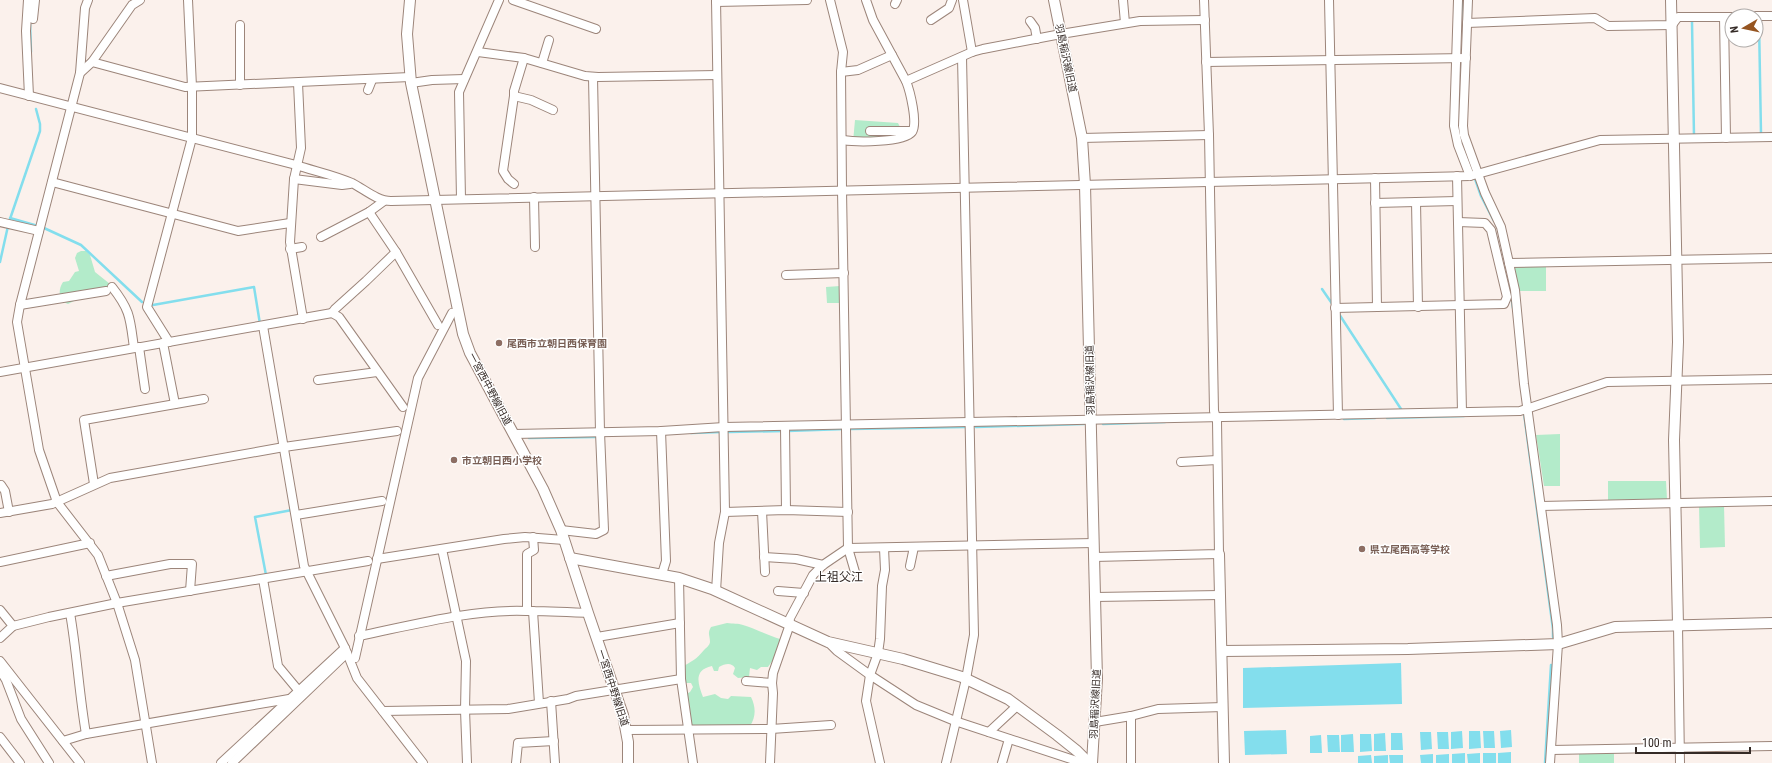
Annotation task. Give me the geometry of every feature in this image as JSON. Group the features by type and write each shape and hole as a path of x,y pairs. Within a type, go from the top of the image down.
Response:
{"street":[{"path":"28,0 26,31 29,96"},
{"path":"33,19 35,0"},
{"path":"88,0 85,8 80,73 20,305 17,322 38,445 57,502 98,555 117,603 135,660 144,723 152,763"},
{"path":"80,73 92,62 132,5 140,0"},
{"path":"175,404 166,342 147,307 192,138 192,87 188,0"},
{"name":"一宮西中野線旧道","path":"410,0 407,34 411,80 464,334 468,347 543,489 562,535 615,690 627,730 628,763"},
{"path":"462,199 459,92 478,52 499,0"},
{"path":"513,0 596,29"},
{"path":"716,592 719,543 725,512 716,1 806,0"},
{"path":"830,0 844,52 842,72 842,190 848,548 856,572"},
{"path":"843,140 870,142 908,136 914,125 910,92 906,81 873,20 867,0"},
{"path":"931,20 949,8 952,0"},
{"path":"963,0 972,52"},
{"name":"羽島稲沢線旧道","path":"1054,0 1082,138 1086,185 1097,679 1095,722 1090,763"},
{"path":"1123,0 1125,23"},
{"path":"1204,0 1209,135 1214,411 1217,417 1224,763"},
{"path":"1329,0 1338,415"},
{"path":"1458,0 1454,126 1458,145 1501,227 1515,290 1528,410 1558,644 1550,763"},
{"path":"1468,0 1463,126 1474,175"},
{"path":"1671,0 1678,342 1674,440 1680,763"},
{"path":"1467,23 1595,18 1608,26 1672,25 1678,18 1724,17"},
{"path":"1030,20 1035,28 1037,39"},
{"path":"906,81 972,52 1060,34 1140,21 1205,20"},
{"path":"240,25 240,85"},
{"path":"542,63 549,40"},
{"path":"1726,138 1727,48"},
{"path":"478,52 524,58 593,77 717,75"},
{"path":"842,72 858,70 892,54"},
{"path":"946,763 966,678 974,635 962,57"},
{"path":"514,184 508,180 503,171 514,91 524,58"},
{"path":"1206,62 1466,58"},
{"path":"92,62 185,87 372,80 464,79"},
{"path":"377,559 504,539 596,534 604,530 600,432 593,77"},
{"path":"368,90 372,80"},
{"path":"298,83 300,148 294,179 290,223 290,249 303,319"},
{"path":"0,88 296,166 353,184 384,201 534,197 595,198 842,190 1457,176 1474,175 1600,140 1772,138"},
{"path":"514,96 531,100 554,110"},
{"path":"870,131 912,131"},
{"path":"1082,138 1209,135"},
{"path":"1457,176 1462,412"},
{"path":"1375,178 1377,307"},
{"path":"294,179 353,184"},
{"path":"52,182 238,231 290,223"},
{"path":"534,197 535,247"},
{"path":"321,237 369,212 384,201"},
{"path":"1375,203 1458,201"},
{"path":"1416,202 1418,307"},
{"path":"369,212 396,252 438,325"},
{"path":"0,222 39,231"},
{"path":"1336,308 1504,304 1507,297 1491,230 1485,223 1458,222"},
{"path":"290,249 302,247"},
{"path":"332,313 334,309 396,252"},
{"path":"1509,263 1772,258"},
{"path":"786,275 844,273"},
{"path":"20,305 109,289 125,303 130,315 145,389"},
{"path":"0,372 332,313 339,317 402,407"},
{"path":"355,658 418,378 452,313"},
{"path":"263,326 306,571 346,651 357,678 423,763"},
{"path":"318,380 377,372"},
{"path":"514,434 1528,410 1607,382 1772,379"},
{"path":"94,484 84,420 204,399"},
{"path":"785,427 786,510"},
{"path":"0,513 57,502 110,478 284,447 396,431"},
{"path":"661,431 666,561 662,574"},
{"path":"1181,462 1217,460"},
{"path":"1,484 6,491 9,512"},
{"path":"296,515 382,501"},
{"path":"1541,506 1772,501"},
{"path":"725,512 786,510 848,512"},
{"path":"762,511 765,572"},
{"path":"533,537 534,550 527,554 530,611 539,703"},
{"path":"0,562 90,543"},
{"path":"770,763 773,693 772,683 790,623 790,618 814,575 823,565 848,548 1094,543"},
{"path":"910,566 914,547"},
{"path":"880,763 866,701 870,674 878,653 881,633 882,586 885,570 884,548"},
{"path":"442,549 466,661 465,710 467,763"},
{"path":"1094,556 1219,554"},
{"path":"764,557 796,559 823,565"},
{"path":"570,558 679,578 790,623 828,642 878,653 966,678 1008,699 1067,743 1090,763"},
{"path":"0,638 13,626 117,603 368,561"},
{"path":"106,576 170,564 192,564 190,591"},
{"path":"263,578 278,666 298,690"},
{"path":"679,578 681,679 693,763"},
{"path":"778,591 804,593"},
{"path":"1095,597 1220,595"},
{"path":"0,610 13,626"},
{"path":"359,636 456,617 530,611 588,613"},
{"path":"70,613 76,647 79,689 86,734"},
{"path":"1222,651 1408,649 1558,644 1615,627 1772,623"},
{"path":"596,637 680,624"},
{"path":"828,642 837,651 916,705 955,721 1083,763"},
{"path":"221,763 298,690 346,651"},
{"path":"232,763 346,651"},
{"path":"0,661 80,763"},
{"path":"0,670 6,680 21,719 49,763"},
{"path":"383,711 508,709 681,679"},
{"path":"746,681 772,683"},
{"path":"63,741 86,734 144,723 290,699"},
{"path":"551,701 555,763"},
{"path":"989,732 1017,706"},
{"path":"1095,722 1131,716 1158,709 1223,707"},
{"path":"1131,716 1131,763"},
{"path":"627,730 771,729 831,724"},
{"path":"0,737 20,763"},
{"path":"1002,763 1009,739"},
{"path":"516,763 518,743 554,741"},
{"path":"1551,750 1772,746"}],"green space":[{"path":"855,120 898,123 902,131 894,139 853,142"},
{"path":"86,251 90,255 95,272 110,284 110,292 76,300 68,304 61,301 60,289 63,282 69,281 75,272 79,271 75,258 77,253"},
{"path":"1546,266 1546,291 1518,291 1515,267"},
{"path":"840,286 840,303 827,303 826,287"},
{"path":"1560,434 1560,486 1544,486 1536,435"},
{"path":"1608,481 1666,481 1667,499 1608,500"},
{"path":"1724,505 1725,547 1700,548 1699,506"},
{"path":"727,623 741,624 780,639 779,651 768,667 761,667 757,670 750,668 749,677 738,678 733,674 735,668 728,664 719,667 718,671 714,671 712,666 706,668 699,674 698,678 703,697 715,694 721,698 728,699 731,696 751,697 755,712 750,726 692,727 684,695 690,692 693,687 691,683 686,683 683,681 682,667 696,658 709,645 709,633 711,627"},
{"path":"1614,752 1614,763 1579,763 1579,753"}],"water":[{"path":"1401,663 1402,704 1243,708 1243,668"},
{"path":"1286,730 1287,754 1245,755 1244,731"},
{"path":"1511,730 1512,747 1501,748 1500,731"},
{"path":"1462,731 1463,748 1451,749 1451,732"},
{"path":"1469,731 1480,731 1481,748 1469,749"},
{"path":"1483,731 1494,731 1495,748 1484,748"},
{"path":"1420,732 1431,732 1432,749 1421,750"},
{"path":"1437,732 1448,732 1449,749 1438,749"},
{"path":"1385,733 1386,751 1374,751 1374,734"},
{"path":"1391,733 1402,733 1403,750 1391,750"},
{"path":"1353,734 1354,752 1341,752 1341,735"},
{"path":"1360,734 1371,734 1372,751 1360,752"},
{"path":"1321,735 1322,753 1310,753 1310,736"},
{"path":"1327,735 1339,735 1340,752 1328,752"},
{"path":"1511,752 1511,763 1498,763 1498,753"},
{"path":"1465,753 1465,763 1452,763 1452,754"},
{"path":"1480,753 1480,763 1468,763 1467,754"},
{"path":"1483,753 1496,753 1496,763 1483,763"},
{"path":"1433,754 1433,763 1421,763 1420,755"},
{"path":"1449,754 1449,763 1436,763 1436,755"},
{"path":"1371,755 1372,763 1358,763 1358,756"},
{"path":"1388,755 1388,763 1374,763 1374,756"},
{"path":"1389,755 1403,755 1403,763 1390,763"}],"waterway":[{"path":"1461,20 1462,0"},
{"path":"1692,22 1694,136"},
{"path":"30,23 31,52"},
{"path":"1759,48 1761,134"},
{"path":"1459,103 1459,132"},
{"path":"10,219 40,131 40,124 36,109"},
{"path":"1460,137 1464,147"},
{"path":"1474,176 1481,196 1494,221"},
{"path":"10,218 38,226"},
{"path":"0,262 8,226"},
{"path":"44,228 81,245 142,302"},
{"path":"153,305 254,287 260,324"},
{"path":"1510,287 1513,308"},
{"path":"1322,289 1333,305"},
{"path":"1339,314 1401,409"},
{"path":"1524,413 1553,637"},
{"path":"1387,418 1464,416"},
{"path":"1344,419 1375,418"},
{"path":"1103,424 1165,422"},
{"path":"976,427 1084,424"},
{"path":"851,429 965,427"},
{"path":"788,431 845,429"},
{"path":"729,432 784,431"},
{"path":"691,433 722,432"},
{"path":"529,438 595,437"},
{"path":"266,575 255,517 292,510"},
{"path":"1545,763 1551,665"}],"place":[{"name":"尾西市立朝日西保育園","path":"499,343"},
{"name":"市立朝日西小学校","path":"454,460"},
{"name":"県立尾西高等学校","path":"1362,549"}],"district":[{"name":"上祖父江","path":"839,577"}]}
